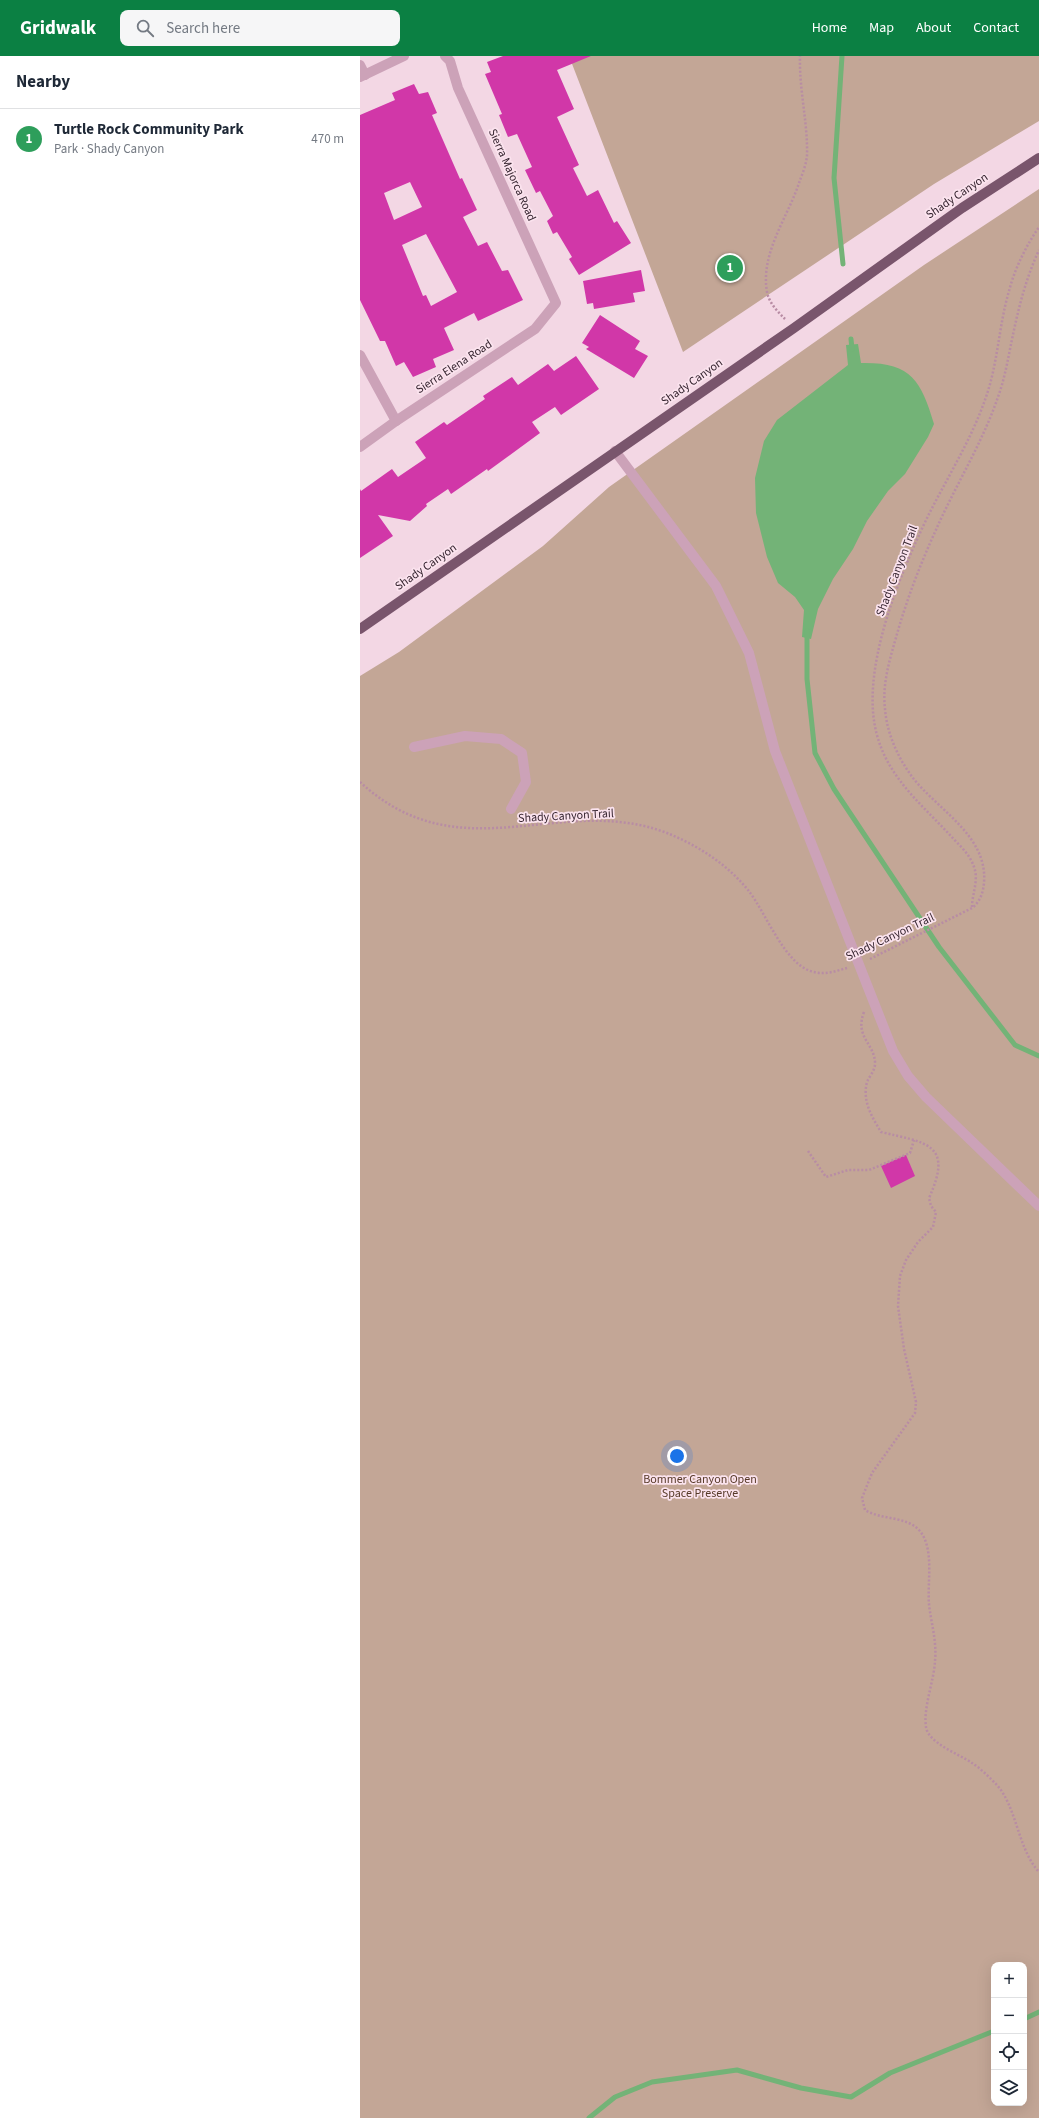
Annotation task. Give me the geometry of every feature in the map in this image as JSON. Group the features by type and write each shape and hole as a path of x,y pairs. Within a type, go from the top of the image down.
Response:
{"main road":[{"name":"Shady Canyon","path":"360,629 794,328 962,208 1039,158"}],"street":[{"path":"360,65 362,76 404,56"},
{"name":"Sierra Majorca Road","path":"445,56 450,61 458,88 556,304"},
{"name":"Sierra Elena Road","path":"360,447 396,421 535,329 556,304"},
{"path":"360,355 396,421"},
{"path":"615,451 716,586 749,653 776,751 893,1051 908,1076 926,1097 1039,1206"},
{"path":"414,747 465,736 501,739 522,753 526,782 511,809"}],"path":[{"path":"794,328 772,305 767,293 766,267 773,245 795,197 807,157 800,79 800,56"},
{"name":"Shady Canyon Trail","path":"971,908 976,872 971,859 915,800 890,767 883,753 873,714 872,680 883,635 910,556 928,516 966,446 987,394 1009,292 1021,258 1039,227"},
{"name":"Shady Canyon Trail","path":"360,782 384,801 403,812 452,827 492,830 593,821 645,826 667,833 704,851 736,877 762,908 784,950 793,961 801,967 815,973 828,973 858,964 971,908 980,900 984,889 985,873 981,855 966,832 914,779 898,755 886,720 885,681 902,617 917,574 935,531 982,438 999,395 1022,293 1039,250"},
{"path":"864,1011 860,1023 862,1035 872,1053 875,1065 867,1082 866,1100 872,1118 881,1132 925,1143 934,1149 938,1159 936,1182 929,1198 936,1212 933,1227 918,1242 906,1260 900,1276 898,1306 904,1349 916,1402 915,1413 872,1474 862,1498 865,1510 873,1515 908,1523 919,1530 925,1544 931,1576 929,1603 936,1647 933,1681 926,1713 926,1727 929,1736 958,1756 971,1762 996,1784 1004,1795 1029,1856 1039,1872"},
{"path":"808,1151 826,1177 848,1170 869,1170 875,1168 910,1152 914,1140"}],"green space":[{"path":"569,56 1039,56 1039,121 934,184 683,352"},
{"name":"Bommer Canyon Open Space Preserve","path":"1039,189 1039,2118 360,2118 360,676 399,652 543,546 609,487 924,265"}],"shaded area":[{"path":"858,344 861,363 892,366 903,370 911,377 918,385 924,396 934,424 928,437 905,474 888,491 867,521 853,549 833,579 818,609 811,639 802,637 804,610 795,597 778,583 767,557 756,513 755,478 764,441 777,420 848,365 846,345"}],"building":[{"path":"503,56 591,56 557,70 574,109 557,117 579,165 573,168 587,196 598,190 614,223 617,221 631,243 579,275 569,259 572,257 557,232 553,234 547,221 553,216 540,191 536,193 525,170 532,167 517,134 508,137 499,115 502,114 485,74 491,72 487,62"},
{"path":"414,84 419,94 428,92 437,113 432,115 460,179 462,178 477,210 463,217 478,246 487,242 502,271 508,270 523,300 478,321 474,313 444,328 454,350 433,359 436,367 413,377 404,362 396,366 385,341 380,341 360,300 360,115 395,100 392,93","holes":["410,182 422,207 394,220 384,193","426,234 457,292 431,306 426,295 423,296 402,245"]},
{"path":"641,270 645,291 633,293 635,302 594,309 593,303 587,304 583,281"},
{"path":"600,315 640,341 635,349 648,356 634,378 586,349 589,347 582,343"},
{"path":"576,356 599,389 561,415 555,407 532,422 540,433 488,471 487,469 451,494 448,489 426,504 427,506 410,521 378,515 393,536 360,558 360,489 361,491 392,469 398,477 426,458 415,442 444,422 447,425 485,399 483,396 512,377 518,385 548,364 554,371"},
{"path":"906,1155 915,1176 891,1188 881,1166"}],"waterway":[{"path":"842,56 834,178 843,264"},
{"path":"851,339 852,349"},
{"path":"807,631 807,679 815,753 834,789 939,947 1015,1045 1039,1056"},
{"path":"1027,2018 1039,2012"},
{"path":"589,2118 615,2097 652,2082 737,2070 801,2088 851,2097 890,2073 991,2032"}],"place":[{"name":"Turtle Rock Community Park","path":"730,268"}]}
